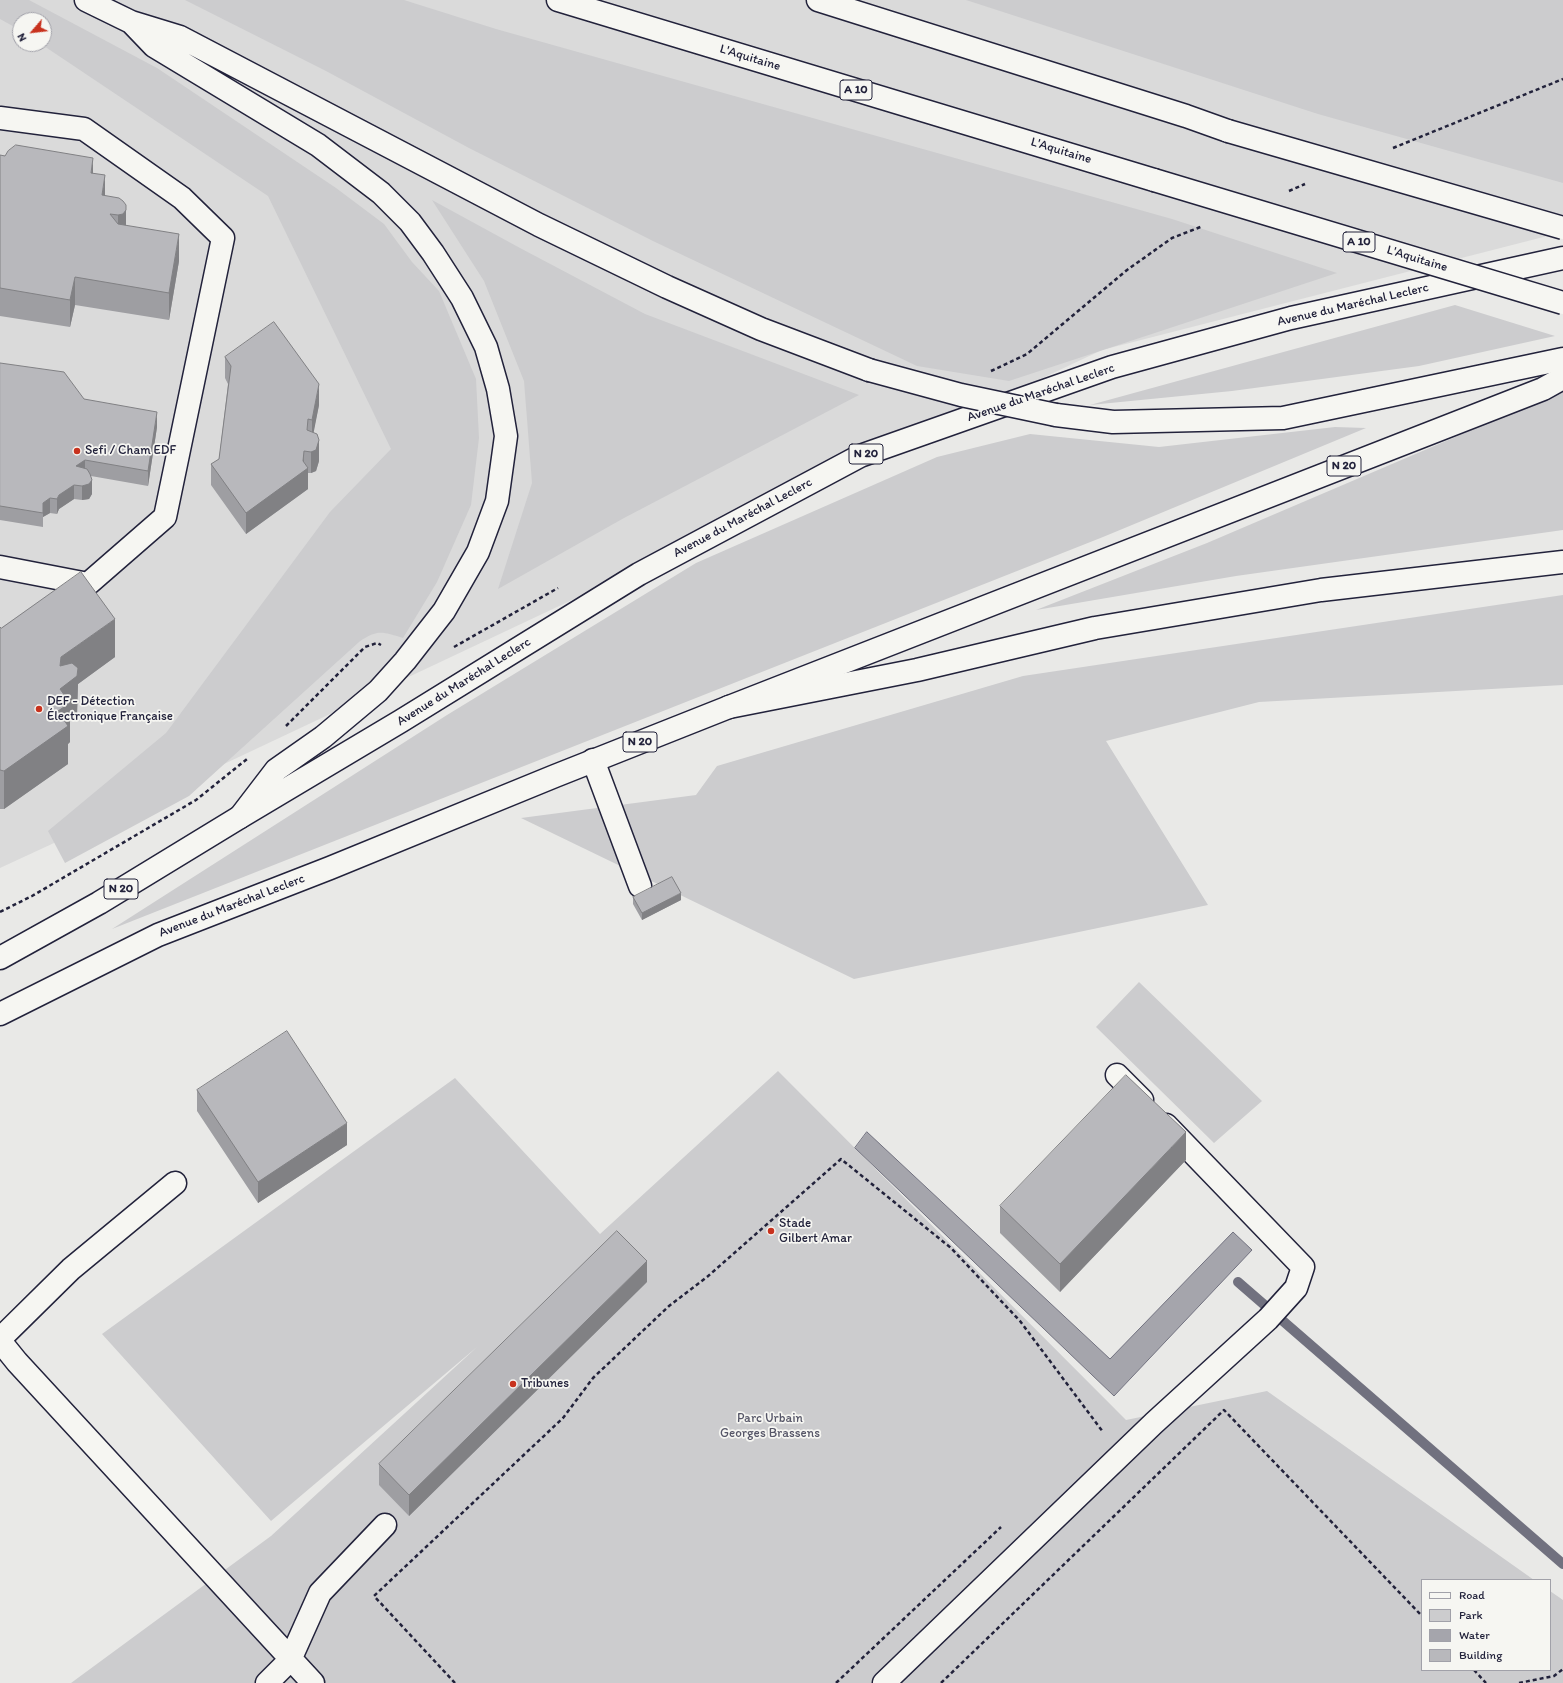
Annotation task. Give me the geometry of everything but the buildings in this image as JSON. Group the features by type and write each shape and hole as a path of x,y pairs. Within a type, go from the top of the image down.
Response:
{"main road":[{"path":"86,0 131,22 180,36 538,225 761,330 869,370 961,395 1056,415 1113,422 1283,418 1563,359"},
{"name":"L'Aquitaine","path":"558,0 1563,303"},
{"path":"818,0 1186,116 1228,131 1563,228"},
{"path":"131,22 154,46 318,145 381,193 410,222 433,253 462,298 486,347 498,389 506,436 497,501 478,552 444,611 405,661 378,690 323,737 276,770 240,817"},
{"path":"0,118 84,129 182,198 223,238 165,517 88,584 0,567"},
{"name":"Avenue du Maréchal Leclerc","path":"0,958 99,903 401,721 639,574 860,456 1112,368 1291,318 1563,258"},
{"name":"Avenue du Maréchal Leclerc","path":"0,1014 158,935 330,868 593,760 1543,389 1563,378"},
{"path":"729,707 917,670 1095,628 1321,590 1563,562"},
{"path":"593,760 640,886"},
{"path":"884,1683 1154,1423 1268,1319 1296,1288 1303,1267 1117,1075"},
{"path":"175,1183 71,1269 0,1340 17,1362 290,1660 313,1683"},
{"path":"267,1683 290,1660 320,1593 385,1525"}],"path":[{"path":"455,1683 374,1596 563,1418 593,1378 669,1306 707,1277 841,1159 951,1248 1020,1321 1103,1431 1098,1437"},
{"path":"941,1683 1224,1410 1421,1615"},
{"path":"836,1683 1004,1524"},
{"path":"1519,1683 1554,1676 1563,1669"},
{"path":"1475,1671 1486,1683"}],"shaded area":[{"path":"0,0 1563,0 1563,232 1102,350 188,781 0,868"}],"green space":[{"path":"0,0 29,0 52,12 12,12 12,26 0,19"},
{"path":"185,0 404,0 496,29 1172,219 1337,273 1009,381 917,366 653,241 469,148 326,71"},
{"path":"966,0 1563,0 1563,183 1318,114"},
{"path":"52,12 157,68 336,188 384,224 412,262 439,291 476,379 479,438 471,505 437,582 403,638 385,633 376,633 365,638 189,796 65,863 48,831 166,733 330,512 391,449 268,196 52,51"},
{"path":"432,200 645,314 859,395 624,518 498,589 532,483 524,381 484,281"},
{"path":"1455,305 1555,336 1419,366 1232,391 1090,405"},
{"path":"1563,391 1563,530 1236,576 1036,610 1207,543"},
{"path":"1335,427 1366,428 1103,537 112,929 447,715 696,563 937,457 1030,434 1159,447"},
{"path":"1563,595 1563,685 1259,702 1106,741 1208,905 854,979 521,818 696,795 717,766 1023,676"},
{"path":"1139,982 1262,1101 1214,1143 1096,1027"},
{"name":"Parc Urbain Georges Brassens","path":"778,1071 1126,1420 1267,1391 1533,1579 1421,1579 1421,1671 1551,1671 1551,1592 1563,1600 1563,1683 71,1683 271,1536 477,1347 271,1521 102,1334 455,1078 600,1234"}],"water":[{"path":"867,1132 1110,1359 1233,1232 1252,1250 1114,1396 855,1148"}],"waterway":[{"path":"1238,1282 1563,1564"}],"place":[{"name":"Sefi / Cham EDF","path":"77,451"},
{"name":"DEF - Détection Électronique Française","path":"39,709"},
{"name":"Stade Gilbert Amar","path":"771,1231"},
{"name":"Tribunes","path":"513,1384"}]}
